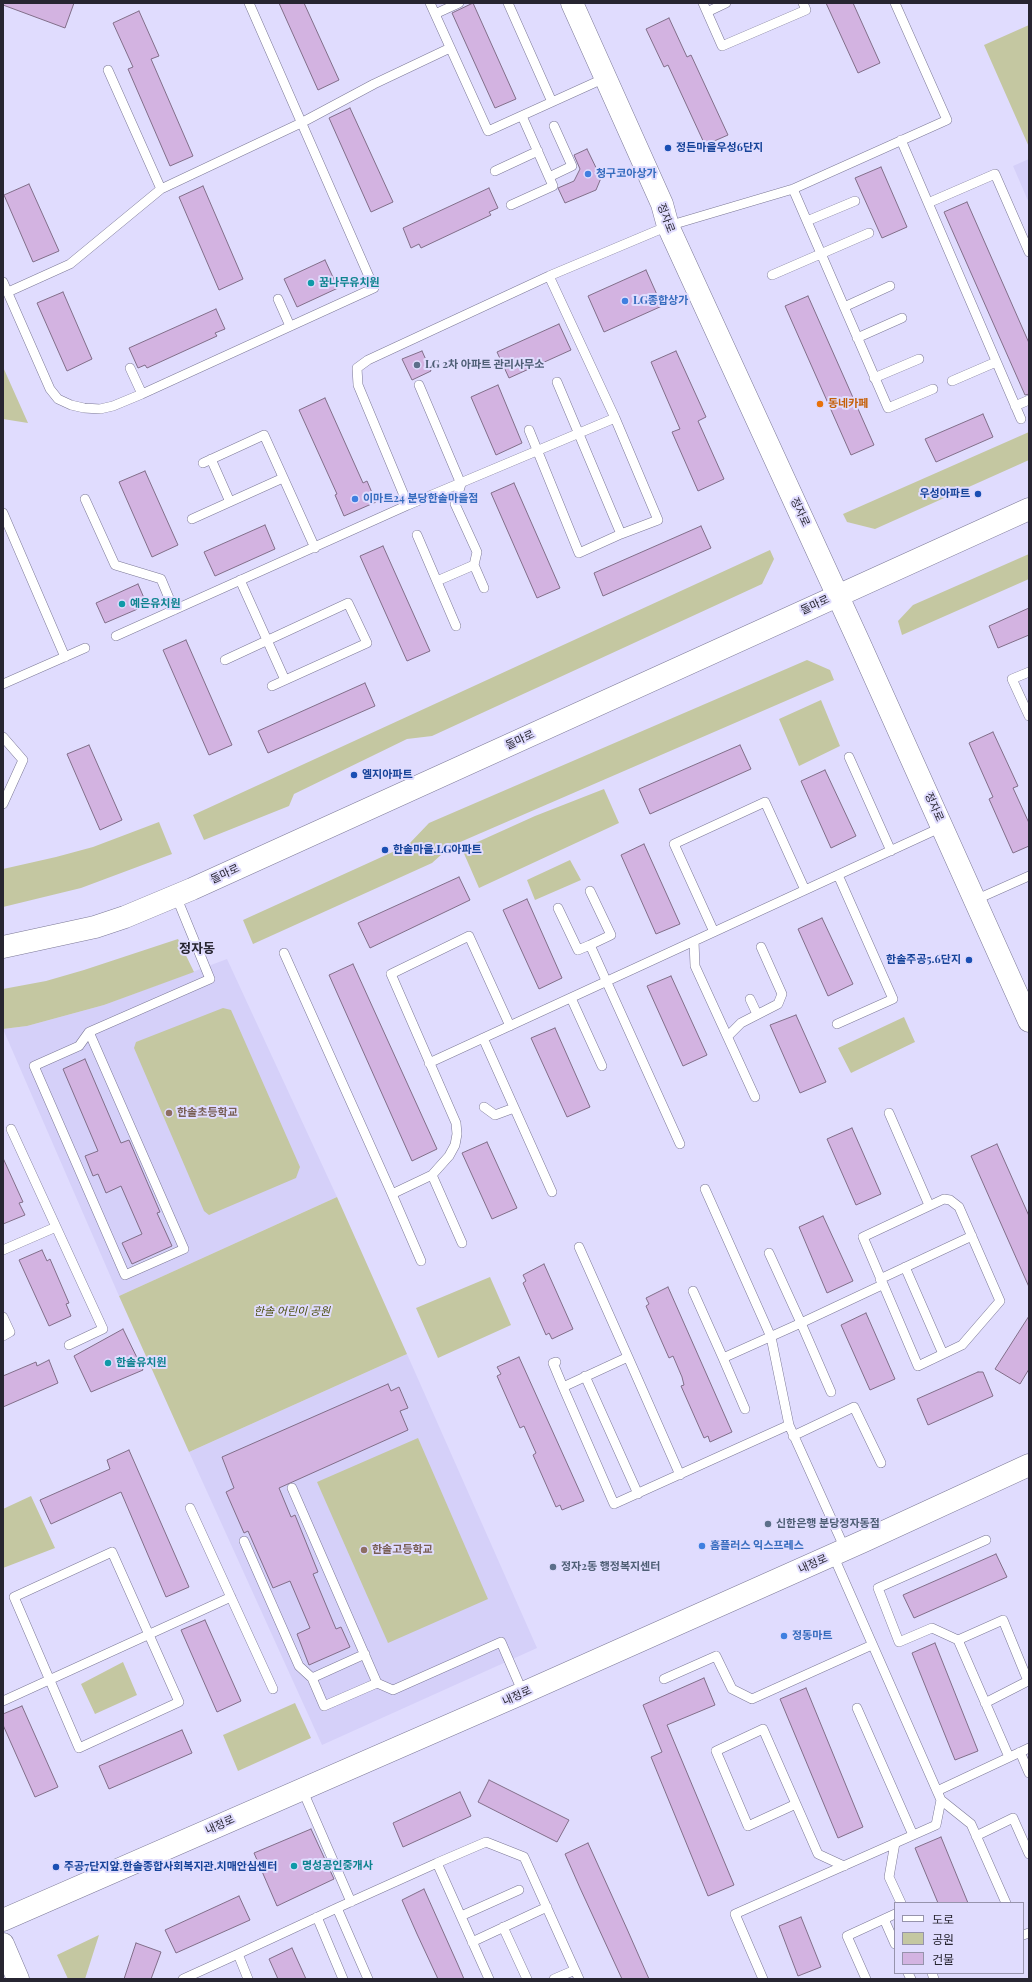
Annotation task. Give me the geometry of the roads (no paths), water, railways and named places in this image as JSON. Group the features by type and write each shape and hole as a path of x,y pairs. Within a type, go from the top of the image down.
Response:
{"street":[{"name":"정자로","path":"572,3 662,204 668,226 837,595 1029,1021"},
{"name":"돌마로","path":"3,947 95,927 125,917 176,896 1029,509"},
{"name":"내정로","path":"3,1920 523,1693 839,1552 1029,1465"},
{"path":"3,1944 18,1979"}],"lane":[{"path":"3,282 50,389 58,398 71,405 100,409 113,406 142,394 374,288 249,3"},
{"path":"430,3 488,131 605,78"},
{"path":"435,14 459,3"},
{"path":"508,3 552,102"},
{"path":"726,3 705,7 722,46 806,10 803,3"},
{"path":"408,504 358,385 357,368 368,360 549,276 668,226 793,189 947,120 895,3"},
{"path":"8,292 70,264 161,189 301,123 374,84 450,48"},
{"path":"108,70 161,189"},
{"path":"511,205 554,186 522,116"},
{"path":"549,177 572,166 554,126"},
{"path":"901,140 1021,419"},
{"path":"495,171 538,152"},
{"path":"928,203 995,174 1029,252"},
{"path":"793,189 888,408 933,389"},
{"path":"807,221 855,201"},
{"path":"772,275 868,233"},
{"path":"529,430 579,553 621,534 658,520 615,418 549,276"},
{"path":"844,307 890,286"},
{"path":"278,299 290,326"},
{"path":"857,338 902,318"},
{"path":"874,378 919,359"},
{"path":"952,381 996,362"},
{"path":"130,368 142,394"},
{"path":"557,382 621,534"},
{"path":"419,385 461,484 455,504 477,552 474,565 484,588"},
{"path":"1015,406 1029,400"},
{"path":"116,636 315,548 408,504 461,484 537,450 615,418"},
{"path":"230,502 207,461 264,435 315,548"},
{"path":"192,519 283,478"},
{"path":"85,499 114,564 161,579 174,610"},
{"path":"3,513 65,657"},
{"path":"417,535 456,626"},
{"path":"437,581 474,565"},
{"path":"240,580 286,680"},
{"path":"225,660 348,603 367,643 272,686"},
{"path":"3,684 84,648"},
{"path":"1029,672 1012,679 1029,716"},
{"path":"3,740 23,760 3,804"},
{"path":"849,757 891,851"},
{"path":"714,932 674,844 765,802 805,890"},
{"path":"429,1063 942,827"},
{"path":"837,1024 893,999 838,875"},
{"path":"975,900 1029,876"},
{"path":"558,908 578,950 611,935 590,891"},
{"path":"89,1032 184,1249 125,1275 34,1066 79,1046 89,1032 210,979 176,896"},
{"path":"392,1194 432,1175 449,1156 455,1145 457,1134 456,1123 391,974 469,936 510,1026"},
{"path":"694,941 695,966 755,1097"},
{"path":"590,945 680,1144"},
{"path":"728,1036 741,1023 778,1004 782,994 761,947"},
{"path":"284,953 421,1261"},
{"path":"571,998 602,1066"},
{"path":"750,999 757,1014"},
{"path":"483,1038 552,1192"},
{"path":"484,1107 495,1115 514,1108"},
{"path":"889,1113 929,1205"},
{"path":"11,1129 103,1329 69,1345"},
{"path":"432,1175 462,1243"},
{"path":"705,1189 771,1337 789,1425 839,1552 872,1645 941,1800 971,1824 1006,1902"},
{"path":"944,1199 956,1203 972,1236 1000,1301 962,1345 918,1366 863,1237 944,1199"},
{"path":"3,1250 56,1227"},
{"path":"723,1358 801,1323 881,1282 905,1267 972,1236"},
{"path":"579,1247 680,1475"},
{"path":"769,1253 831,1392"},
{"path":"905,1267 943,1354"},
{"path":"693,1291 745,1409"},
{"path":"3,1317 10,1332 3,1336"},
{"path":"563,1387 628,1358"},
{"path":"556,1362 553,1363 614,1504 789,1425"},
{"path":"585,1376 638,1494"},
{"path":"793,1436 854,1407 881,1464"},
{"path":"292,1488 377,1683 393,1690 501,1642 523,1693"},
{"path":"190,1508 273,1689"},
{"path":"986,1540 878,1588 899,1642 932,1628 958,1640 1009,1758"},
{"path":"244,1541 300,1666 312,1678 324,1706 377,1683"},
{"path":"112,1552 179,1702 79,1748 49,1680 14,1597 112,1552"},
{"path":"3,1701 231,1597"},
{"path":"958,1640 1003,1620 1028,1681 985,1702"},
{"path":"664,1679 716,1656 732,1689 752,1699 872,1645"},
{"path":"312,1678 364,1654"},
{"path":"857,1708 913,1835"},
{"path":"796,1804 748,1826 716,1751 763,1729 796,1804 818,1854 844,1866"},
{"path":"937,1791 1029,1748"},
{"path":"1020,1752 1029,1773"},
{"path":"302,1790 351,1902"},
{"path":"763,1979 735,1914 936,1825 941,1800"},
{"path":"976,1836 1013,1818 1029,1854"},
{"path":"184,1979 337,1908 486,1842 524,1857 579,1979"},
{"path":"895,1843 889,1877 901,1902"},
{"path":"437,1864 489,1979"},
{"path":"461,1916 518,1890"},
{"path":"472,1942 547,1907"},
{"path":"337,1908 368,1979"},
{"path":"866,1979 847,1936 894,1914"},
{"path":"317,1918 343,1979"},
{"path":"884,1919 894,1942"},
{"path":"503,1927 527,1979"},
{"path":"238,1954 248,1979"},
{"path":"554,1979 575,1970"}],"place":[{"name":"정든마을우성6단지","path":"668,148"},
{"name":"청구코아상가","path":"588,174"},
{"name":"꿈나무유치원","path":"311,283"},
{"name":"LG종합상가","path":"625,301"},
{"name":"LG 2차 아파트 관리사무소","path":"417,365"},
{"name":"동네카페","path":"820,404"},
{"name":"우성아파트","path":"978,494"},
{"name":"이마트24 분당한솔마을점","path":"355,499"},
{"name":"예은유치원","path":"122,604"},
{"name":"엘지아파트","path":"354,775"},
{"name":"한솔마을.LG아파트","path":"385,850"},
{"name":"한솔주공5.6단지","path":"969,960"},
{"name":"한솔초등학교","path":"169,1113"},
{"name":"한솔유치원","path":"108,1363"},
{"name":"신한은행 분당정자동점","path":"768,1524"},
{"name":"홈플러스 익스프레스","path":"702,1546"},
{"name":"한솔고등학교","path":"364,1550"},
{"name":"정자2동 행정복지센터","path":"553,1567"},
{"name":"정동마트","path":"784,1636"},
{"name":"명성공인중개사","path":"294,1866"},
{"name":"주공7단지앞.한솔종합사회복지관.치매안심센터","path":"56,1867"}],"district":[{"name":"정자동","path":"197,949"}],"park label":[{"name":"한솔 어린이 공원","path":"292,1312"}]}
